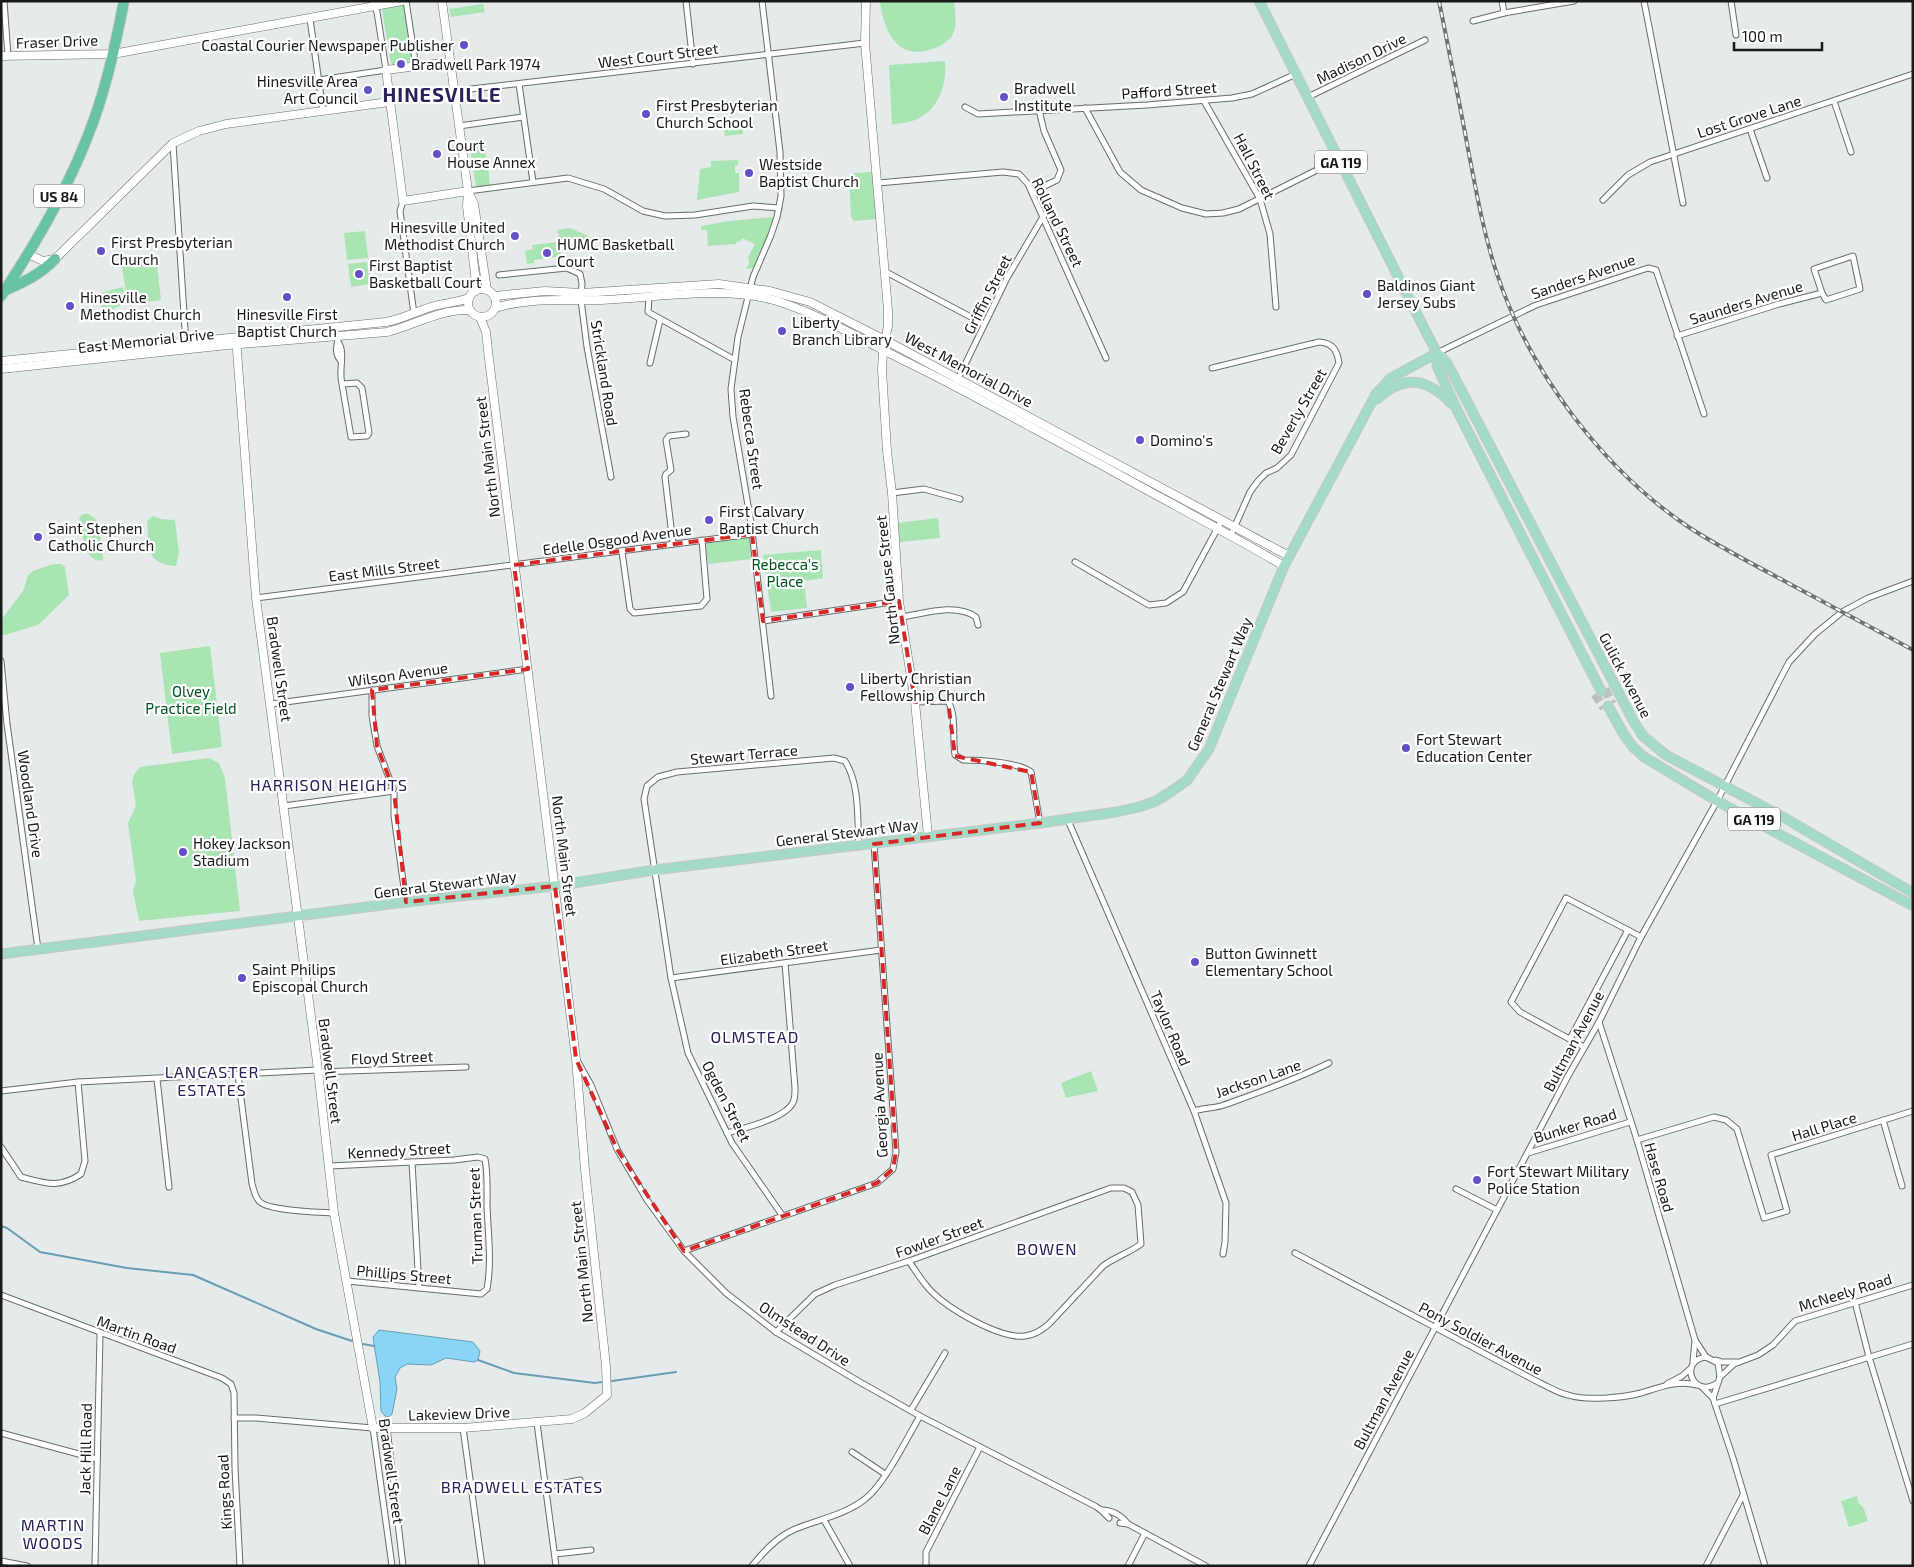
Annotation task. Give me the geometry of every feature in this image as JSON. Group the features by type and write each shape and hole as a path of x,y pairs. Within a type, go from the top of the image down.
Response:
{"highway":[{"name":"US 84","path":"3,293 28,254 59,198 87,138 113,54 124,1"},
{"path":"3,293 47,268 55,259"}],"main road":[{"name":"GA 119","path":"1259,1 1437,353 1437,366 1456,408 1600,691"},
{"name":"General Stewart Way","path":"1,954 406,902 555,886 654,870 874,844 1116,812 1149,804 1172,791 1195,770 1209,749 1284,566 1370,406 1385,383 1437,353"},
{"name":"Gulick Avenue","path":"1437,353 1447,362 1643,736 1666,755 1783,817 1913,893"},
{"path":"1370,406 1390,388 1414,382 1432,387 1442,393 1456,408"},
{"path":"1496,487 1508,480"},
{"name":"GA 119","path":"1609,708 1623,733 1633,747 1644,757 1717,801 1913,906"},
{"path":"1870,868 1887,874 1913,888"}],"street":[{"path":"4,1 4,56"},
{"path":"404,1 416,67"},
{"name":"Fraser Drive","path":"4,56 113,54 310,19 372,4 404,1"},
{"path":"442,1 468,191 467,206 476,283 475,291 469,298 468,306 474,315 484,317 495,308 494,296 486,290 475,291"},
{"path":"686,1 693,64"},
{"name":"Rebecca Street","path":"762,1 780,152 780,208 767,248 753,277 735,360 731,389 733,417 752,534 771,696"},
{"name":"North Gause Street","path":"866,1 865,42 886,272 888,326 883,350 883,391 899,601 915,702 928,836"},
{"path":"1502,1 1504,13"},
{"path":"1473,21 1504,13 1574,1"},
{"path":"1644,1 1683,203"},
{"path":"1731,1 1736,35"},
{"path":"372,4 377,12 386,70 403,201 400,211 414,314"},
{"path":"310,19 323,111"},
{"name":"Madison Drive","path":"1308,98 1425,40"},
{"name":"West Court Street","path":"453,91 769,55 865,42"},
{"path":"319,80 450,62"},
{"name":"Pafford Street","path":"965,108 978,114 1204,100 1252,94 1296,74"},
{"name":"Lost Grove Lane","path":"1603,200 1623,179 1640,166 1913,74"},
{"path":"520,84 533,182"},
{"name":"Hall Street","path":"1204,100 1260,199 1270,234 1276,307"},
{"path":"1834,101 1851,152"},
{"path":"28,254 43,261 55,259 173,143 199,131 226,124 390,102"},
{"path":"1085,108 1120,172 1141,190 1182,208 1206,214 1238,209 1339,159"},
{"path":"1032,192 1057,180 1061,170 1044,131 1039,110"},
{"path":"458,126 523,117"},
{"path":"1750,129 1767,178"},
{"path":"173,143 186,347"},
{"name":"Rolland Street","path":"878,183 1009,172 1022,176 1044,215 1106,358"},
{"path":"403,201 562,178 604,189 643,211 665,216 695,215 753,206 780,208"},
{"path":"468,191 474,204 486,290"},
{"name":"Griffin Street","path":"957,382 984,324 1044,215"},
{"name":"Saunders Avenue","path":"1853,256 1860,289 1826,300 1822,293 1814,269 1853,256"},
{"name":"Strickland Road","path":"499,275 567,268 580,274 587,348 610,476"},
{"name":"Sanders Avenue","path":"1437,353 1536,305 1648,268 1656,270 1704,414"},
{"path":"886,272 984,324"},
{"name":"West Memorial Drive","path":"495,308 582,296 719,284 810,302 885,340 1284,566"},
{"name":"West Memorial Drive","path":"494,296 553,291 582,296 649,298 750,291 834,324 883,350 957,382 1289,556"},
{"name":"Saunders Avenue","path":"1677,336 1822,293"},
{"name":"East Memorial Drive","path":"1,369 236,342 386,322 399,320 436,306 469,298"},
{"path":"649,298 648,312 735,360"},
{"name":"East Memorial Drive","path":"236,342 338,339 387,332 437,314 470,310"},
{"name":"North Main Street","path":"484,317 576,1059 585,1170 607,1384"},
{"path":"650,363 660,320"},
{"path":"338,339 336,346 337,356 341,361 340,376 351,437 366,436 369,433 362,388 357,384 342,384"},
{"name":"Bradwell Street","path":"236,342 256,598 318,1071 334,1213 373,1428 392,1566"},
{"name":"Beverly Street","path":"1212,368 1319,342 1327,342 1332,345 1338,359 1337,369 1291,454 1277,468 1266,473 1258,481 1250,492 1231,535"},
{"name":"East Memorial Drive","path":"1,361 186,347"},
{"path":"673,544 665,477 671,470 666,440 669,436 686,434"},
{"path":"892,493 924,489 960,498"},
{"path":"1075,562 1149,605 1166,603 1184,592 1222,520"},
{"name":"Edelle Osgood Avenue","path":"514,565 752,534"},
{"path":"622,552 629,605 634,613 701,606 707,599 702,540"},
{"name":"East Mills Street","path":"256,598 514,565"},
{"name":"Bultman Avenue","path":"1309,1566 1584,1046 1599,1022 1641,937 1717,801 1789,662 1815,634 1842,612 1868,598 1913,581"},
{"path":"763,621 899,601"},
{"path":"902,617 951,610 968,612 976,617 978,625"},
{"name":"Woodland Drive","path":"1,661 7,724 38,949"},
{"name":"Wilson Avenue","path":"271,704 528,669"},
{"path":"372,690 372,716 378,746 394,792 395,831 406,902"},
{"path":"915,702 948,701 954,728 952,741 954,755 958,758 1003,763 1027,769 1031,772 1040,822"},
{"name":"Stewart Terrace","path":"654,870 644,799 646,786 658,777 677,772 834,758 844,761 850,769 855,785 859,845"},
{"path":"284,806 394,792"},
{"name":"Taylor Road","path":"1067,818 1194,1111 1226,1203 1223,1254"},
{"name":"Georgia Avenue","path":"684,1251 877,1183 894,1169 896,1152 874,844"},
{"name":"Ogden Street","path":"654,870 671,978 688,1053 727,1133 782,1215"},
{"path":"1584,1046 1520,1012 1511,1002 1566,898 1641,937"},
{"path":"1570,1038 1628,930"},
{"name":"Elizabeth Street","path":"671,978 881,950"},
{"path":"727,1133 776,1116 788,1110 794,1101 795,1088 785,963"},
{"name":"Hase Road","path":"1599,1022 1637,1140 1695,1340"},
{"name":"Olmstead Drive","path":"576,1059 591,1085 617,1149 647,1200 684,1251 726,1293 776,1332 858,1382 1102,1510"},
{"name":"Jackson Lane","path":"1194,1111 1222,1106 1234,1100 1296,1080 1330,1063"},
{"name":"Floyd Street","path":"1,1091 78,1082 318,1071 466,1067"},
{"path":"238,1075 252,1184 256,1199 261,1204 278,1208 334,1213"},
{"path":"157,1079 169,1187"},
{"path":"1,1147 21,1177 52,1184 63,1184 81,1174 85,1161 78,1082"},
{"name":"Hall Place","path":"1637,1140 1714,1117 1726,1120 1737,1129 1764,1218 1787,1211 1771,1155 1913,1111"},
{"path":"1884,1120 1902,1186"},
{"name":"Bunker Road","path":"1527,1153 1630,1122"},
{"name":"Kennedy Street","path":"330,1166 470,1158"},
{"name":"Truman Street","path":"470,1158 486,1159 490,1275 487,1288"},
{"path":"412,1162 419,1288"},
{"name":"Fowler Street","path":"776,1332 815,1294 834,1284 909,1261 1111,1188 1124,1188 1132,1192 1138,1205 1141,1244 1132,1251 1113,1259 1103,1266 1049,1324 1039,1332 1026,1336 1009,1336 971,1320 933,1294 909,1261"},
{"path":"1456,1189 1497,1210"},
{"name":"Pony Soldier Avenue","path":"1295,1252 1434,1328 1568,1396 1583,1398 1627,1396 1666,1384"},
{"name":"Phillips Street","path":"347,1281 480,1294 487,1288"},
{"name":"McNeely Road","path":"1720,1377 1729,1368 1758,1355 1773,1345 1795,1321 1913,1285"},
{"name":"Martin Road","path":"1,1295 100,1334 222,1378 231,1384 234,1393 234,1418"},
{"path":"1855,1302 1869,1357 1913,1501"},
{"name":"Jack Hill Road","path":"95,1566 100,1334"},
{"path":"1695,1340 1706,1357"},
{"path":"1695,1340 1691,1376 1714,1401 1734,1458 1765,1566"},
{"path":"1714,1401 1913,1344"},
{"path":"911,1410 945,1352"},
{"path":"1666,1384 1682,1376 1701,1358 1706,1357 1722,1362 1740,1362"},
{"path":"1714,1401 1716,1384 1720,1377 1719,1368 1715,1360"},
{"path":"1666,1384 1685,1383 1706,1388 1716,1384"},
{"name":"Lakeview Drive","path":"234,1418 256,1418 373,1428 463,1428 537,1423 572,1419 585,1413 607,1394 607,1384"},
{"path":"752,1566 765,1550 777,1540 795,1530 824,1520 865,1500 878,1486 920,1416"},
{"name":"Kings Road","path":"234,1418 240,1566"},
{"path":"537,1423 556,1566"},
{"name":"Bradwell Street","path":"387,1428 402,1566"},
{"path":"463,1428 482,1566"},
{"path":"1,1433 97,1459"},
{"name":"Blane Lane","path":"926,1566 926,1552 980,1447"},
{"path":"852,1452 885,1474"},
{"path":"545,1487 580,1480"},
{"path":"1706,1566 1744,1495"},
{"path":"1102,1510 1109,1518"},
{"path":"1102,1510 1109,1510 1119,1515 1128,1524 1145,1534 1206,1566"},
{"path":"824,1520 850,1566"},
{"path":"1120,1523 1128,1524"},
{"path":"1128,1566 1145,1534"},
{"path":"555,1554 591,1550"},
{"path":"1,1561 28,1566"}],"highlighted area":[{"path":"752,534 763,621 899,601 915,702 948,701 955,756 1031,772 1040,823 874,844 896,1152 893,1169 877,1183 684,1251 617,1149 576,1059 555,886 406,902 394,791 377,746 372,690 528,669 514,565"}],"green space":[{"path":"880,1 954,1 956,19 954,32 947,41 935,48 918,52 908,50 900,46 888,31"},
{"path":"483,4 485,12 451,17 449,9"},
{"path":"401,5 404,7 411,57 409,64 394,66 391,63 382,10 385,7"},
{"path":"945,61 945,79 936,103 923,116 915,120 892,125 889,65"},
{"path":"742,121 743,134 725,136 723,122"},
{"path":"477,143 486,155 490,185 476,187 469,144"},
{"path":"738,160 738,165 735,166 735,173 739,173 739,192 697,200 700,169 711,167 711,161"},
{"path":"873,172 876,219 854,221 851,217 849,176 854,173"},
{"path":"773,217 768,237 753,268 746,269 749,264 748,257 755,244 742,238 736,244 708,246 707,230 701,230 701,226"},
{"path":"570,228 590,237 586,247 575,242 573,247 560,241 557,230"},
{"path":"365,231 368,258 347,260 344,233"},
{"name":"HUMC Basketball Court","path":"559,242 561,256 534,260 534,263 527,264 525,251 533,249 532,245"},
{"path":"156,257 161,300 128,305 121,261"},
{"name":"First Baptist Basketball Court","path":"367,262 370,284 351,287 348,264"},
{"path":"123,287 126,303 107,312 105,307 102,309 96,294"},
{"path":"83,514 89,514 99,525 103,560 92,558 88,553 79,520"},
{"path":"153,516 161,519 175,520 179,553 176,566 159,562 151,552 147,521"},
{"path":"938,518 940,538 900,542 897,523"},
{"path":"749,537 752,559 708,564 705,542"},
{"name":"Rebecca's Place","path":"821,550 823,578 804,581 807,608 771,612 763,555"},
{"path":"53,564 61,564 65,567 69,595 38,625 1,636 1,620 23,591 28,575 33,571"},
{"name":"Olvey Practice Field","path":"210,646 222,747 172,754 160,653"},
{"name":"Hokey Jackson Stadium","path":"209,758 219,763 225,778 240,911 139,921 133,891 136,881 128,823 136,806 132,781 134,775 140,767"},
{"path":"1091,1071 1098,1091 1066,1098 1061,1083"},
{"path":"1857,1496 1858,1502 1864,1509 1868,1521 1849,1527 1841,1501"}],"water":[{"path":"379,1330 473,1342 480,1351 478,1360 474,1362 446,1358 431,1365 407,1364 400,1368 395,1377 397,1389 392,1414 389,1417 385,1416 381,1411 380,1382 373,1337"}],"waterway":[{"path":"1,1226 7,1228 40,1252 127,1268 193,1275 316,1329 352,1341"},
{"path":"363,1344 374,1346"},
{"path":"478,1360 514,1373 595,1383 602,1382"},
{"path":"612,1381 676,1372"}],"tunnel":[{"path":"1605,689 1612,704"},
{"path":"1595,694 1604,708"}],"railway":[{"path":"1439,1 1480,210 1496,271 1510,308 1528,345 1572,415 1627,477 1690,528 1738,556 1913,650"}],"place":[{"name":"Coastal Courier Newspaper Publisher","path":"464,45"},
{"name":"Bradwell Park 1974","path":"401,64"},
{"name":"Hinesville Area Art Council","path":"368,90"},
{"name":"Bradwell Institute","path":"1004,97"},
{"name":"First Presbyterian Church School","path":"646,114"},
{"name":"Court House Annex","path":"437,154"},
{"name":"Westside Baptist Church","path":"749,173"},
{"name":"Hinesville United Methodist Church","path":"515,236"},
{"name":"First Presbyterian Church","path":"101,251"},
{"name":"HUMC Basketball Court","path":"547,253"},
{"name":"First Baptist Basketball Court","path":"359,274"},
{"name":"Baldinos Giant Jersey Subs","path":"1367,294"},
{"name":"Hinesville First Baptist Church","path":"287,297"},
{"name":"Hinesville Methodist Church","path":"70,306"},
{"name":"Liberty Branch Library","path":"782,331"},
{"name":"Domino's","path":"1140,440"},
{"name":"First Calvary Baptist Church","path":"709,520"},
{"name":"Saint Stephen Catholic Church","path":"38,537"},
{"name":"Liberty Christian Fellowship Church","path":"850,687"},
{"name":"Fort Stewart Education Center","path":"1406,748"},
{"name":"Hokey Jackson Stadium","path":"183,852"},
{"name":"Button Gwinnett Elementary School","path":"1195,962"},
{"name":"Saint Philips Episcopal Church","path":"242,978"},
{"name":"Fort Stewart Military Police Station","path":"1477,1180"}],"district":[{"name":"HINESVILLE","path":"442,94"},
{"name":"HARRISON HEIGHTS","path":"329,784"},
{"name":"OLMSTEAD","path":"755,1036"},
{"name":"LANCASTER ESTATES","path":"212,1080"},
{"name":"BOWEN","path":"1047,1248"},
{"name":"BRADWELL ESTATES","path":"522,1486"},
{"name":"MARTIN WOODS","path":"53,1533"}]}
